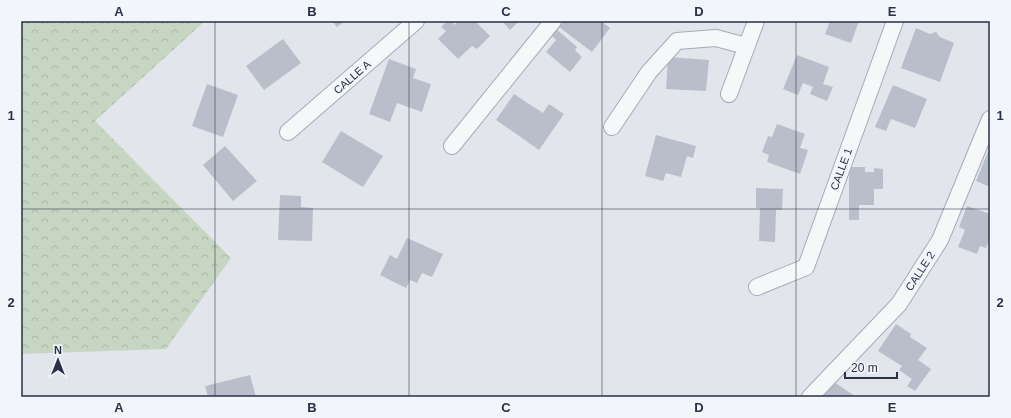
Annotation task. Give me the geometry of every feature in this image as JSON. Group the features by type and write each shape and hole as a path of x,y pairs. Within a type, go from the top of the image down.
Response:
{"street":[{"name":"CALLE A","path":"288,132 416,21"},
{"path":"452,146 553,21"},
{"path":"729,94 756,21"},
{"name":"CALLE 1","path":"757,287 806,267 895,21"},
{"path":"612,127 649,72 677,41 716,38 746,46"},
{"name":"CALLE 2","path":"810,397 899,304 940,240 990,120"}],"green space":[{"path":"21,21 205,21 95,121 231,258 166,349 21,354"}],"building":[{"path":"332,21 345,21 337,27"},
{"path":"447,21 451,21 455,25 458,21 475,21 490,36 477,49 472,46 458,59 438,39 446,31 441,27"},
{"path":"502,21 519,21 510,30"},
{"path":"564,21 601,21 610,28 592,52 559,27"},
{"path":"830,21 859,21 851,43 825,34"},
{"path":"555,28 577,47 575,50 582,57 570,72 546,52 556,40 550,34"},
{"path":"916,28 930,34 936,32 940,37 954,43 940,82 901,68"},
{"path":"283,39 301,63 264,90 246,66"},
{"path":"797,55 829,67 823,84 833,87 827,101 810,94 813,87 803,83 798,95 783,89"},
{"path":"668,57 709,60 706,91 666,89"},
{"path":"389,59 416,69 413,78 431,84 422,112 397,103 390,122 369,114"},
{"path":"207,84 238,95 223,137 192,126"},
{"path":"893,85 927,99 915,128 891,119 886,131 875,127"},
{"path":"514,94 543,113 549,104 564,114 539,150 496,120"},
{"path":"777,124 805,134 800,148 808,150 800,174 767,162 769,155 762,152 768,136 772,137"},
{"path":"341,131 383,156 363,187 322,162"},
{"path":"656,135 696,146 693,158 687,156 681,177 666,173 663,181 645,176"},
{"path":"225,146 257,181 233,201 203,165"},
{"path":"990,147 990,187 976,181"},
{"path":"849,167 865,167 865,172 874,172 874,168 883,169 883,189 874,189 874,205 859,205 859,220 849,220"},
{"path":"756,188 783,189 782,210 776,210 775,242 759,241 760,208 756,208"},
{"path":"280,195 301,196 301,207 313,208 312,241 278,240"},
{"path":"967,206 990,214 990,238 986,248 980,246 977,254 958,247 965,230 959,227"},
{"path":"407,238 443,254 432,277 422,273 417,283 410,280 406,288 380,275 390,255 397,259"},
{"path":"896,324 911,334 910,337 927,348 918,360 931,369 915,391 907,386 912,379 899,370 902,366 878,351"},
{"path":"250,375 256,397 208,397 205,386"},
{"path":"834,382 856,397 823,397"}]}
